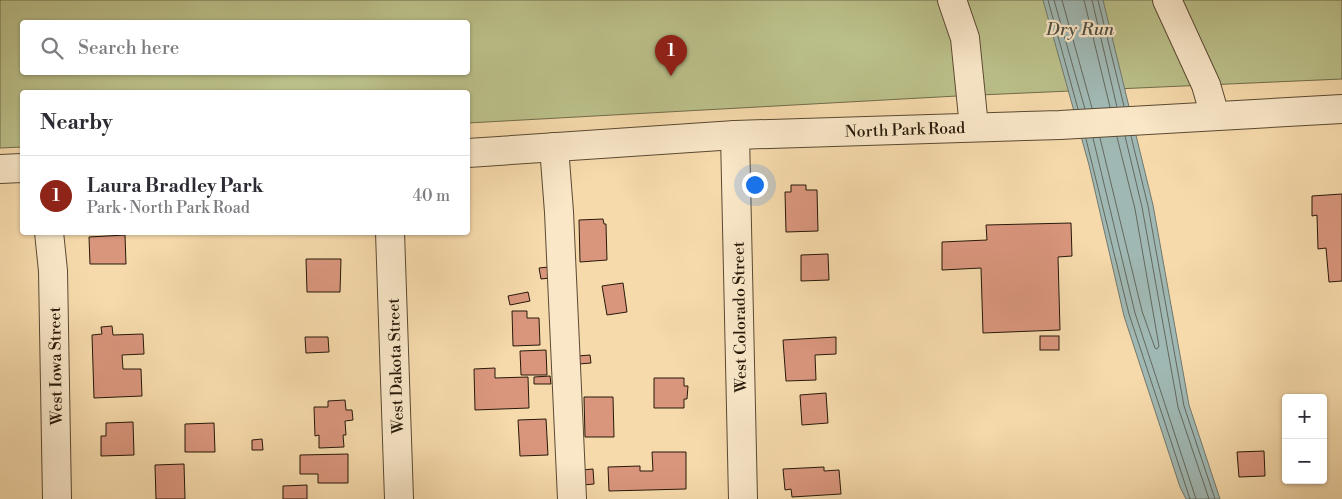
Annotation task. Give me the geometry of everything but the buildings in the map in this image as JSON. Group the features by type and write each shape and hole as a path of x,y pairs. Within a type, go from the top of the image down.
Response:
{"street":[{"path":"952,0 965,38 974,127"},
{"path":"1167,0 1206,85 1215,116"},
{"name":"North Park Road","path":"470,154 735,135 1060,125 1342,109"},
{"name":"West Colorado Street","path":"735,135 743,499"},
{"path":"554,147 559,212 572,499"},
{"path":"0,169 20,168"},
{"name":"West Iowa Street","path":"49,235 53,271 57,499"},
{"name":"West Dakota Street","path":"390,235 399,499"}],"green space":[{"path":"0,0 1342,0 1342,79 957,96 470,123 470,90 20,90 20,147 0,148"}],"water":[{"name":"Dry Run","path":"1043,0 1103,0 1153,205 1189,405 1220,499 1186,499 1180,487 1124,316 1089,165"}],"place":[{"name":"Laura Bradley Park","path":"671,76"}]}
